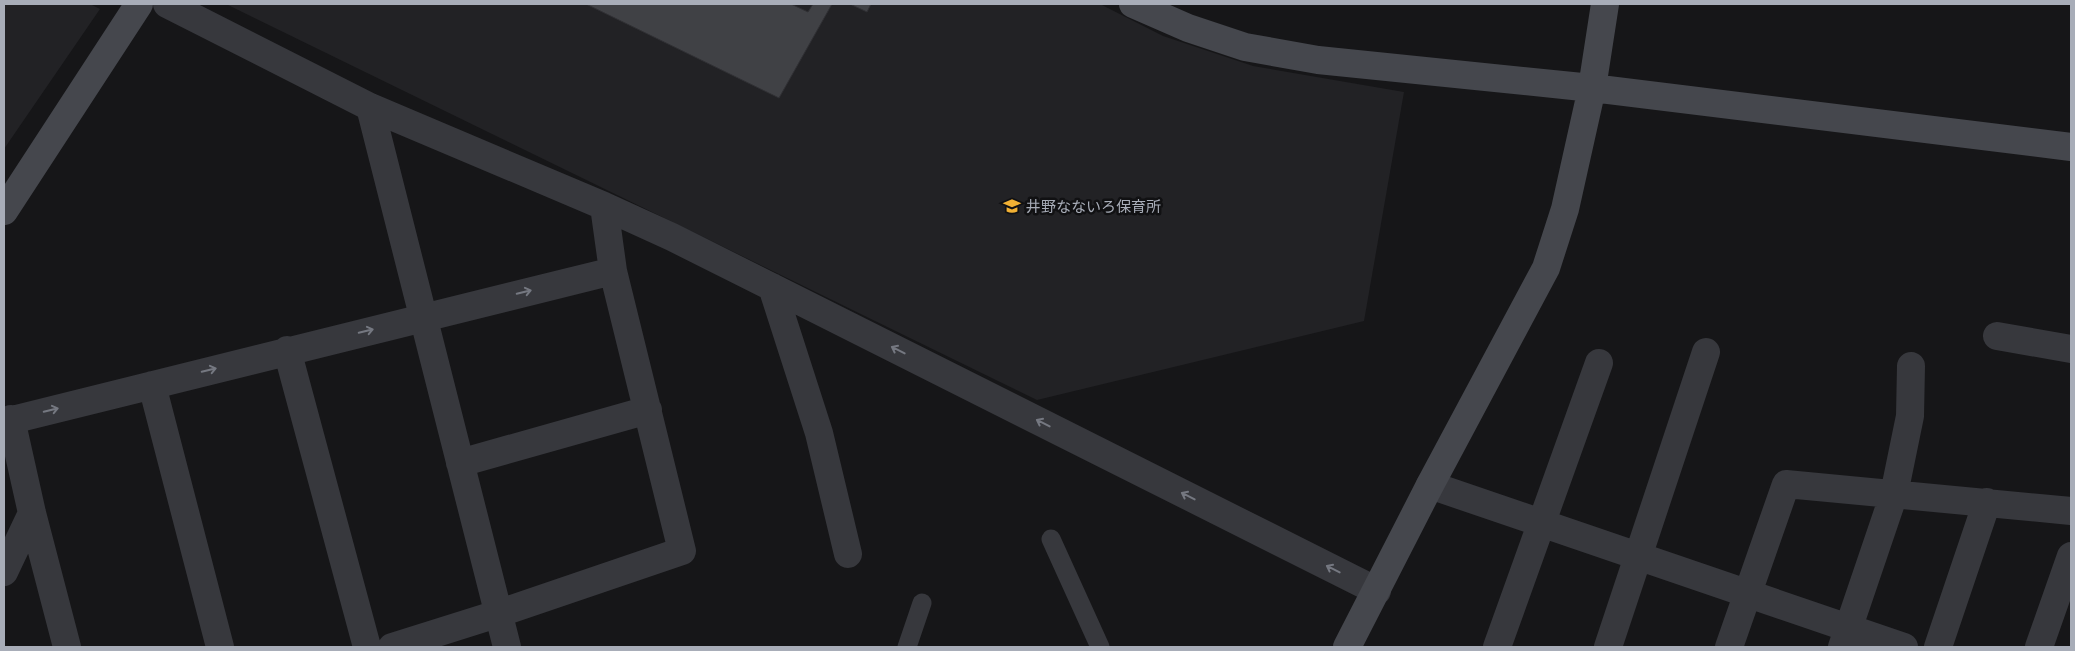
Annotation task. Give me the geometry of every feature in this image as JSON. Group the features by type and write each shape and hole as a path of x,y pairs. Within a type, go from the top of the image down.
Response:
{"street":[{"path":"4,211 139,4"},
{"path":"167,4 370,106 672,237 1377,591"},
{"path":"1133,4 1188,28 1254,48 1318,60 1592,88 2056,145"},
{"path":"1347,647 1430,485 1546,268 1565,209 1592,88 1605,4"},
{"path":"370,106 497,614 507,647"},
{"path":"392,647 497,614 682,551 612,271 604,206"},
{"path":"67,647 8,420 612,271"},
{"path":"772,287 819,433 848,554"},
{"path":"1997,336 2071,349"},
{"path":"287,350 366,647"},
{"path":"1608,647 1706,352"},
{"path":"1497,647 1599,363"},
{"path":"1845,638 1894,494 1910,416 1911,366"},
{"path":"152,385 220,647"},
{"path":"460,463 648,410"},
{"path":"1729,647 1786,484 2071,510"},
{"path":"1430,485 1748,594 1845,638 1904,647"},
{"path":"1938,647 1987,502"},
{"path":"4,572 32,513"},
{"path":"2039,647 2071,556"}],"lane":[{"path":"1051,539 1100,647"},
{"path":"907,647 922,603"}],"shaded area":[{"path":"4,4 90,4 100,9 4,149"},
{"name":"井野なないろ保育所","path":"226,4 1100,4 1163,36 1253,66 1404,92 1364,321 1037,400"}],"building":[{"path":"586,4 791,4 808,12 813,4 832,4 779,98"},
{"path":"850,4 871,4 867,12"}],"place":[{"name":"井野なないろ保育所","path":"1012,206"}]}
